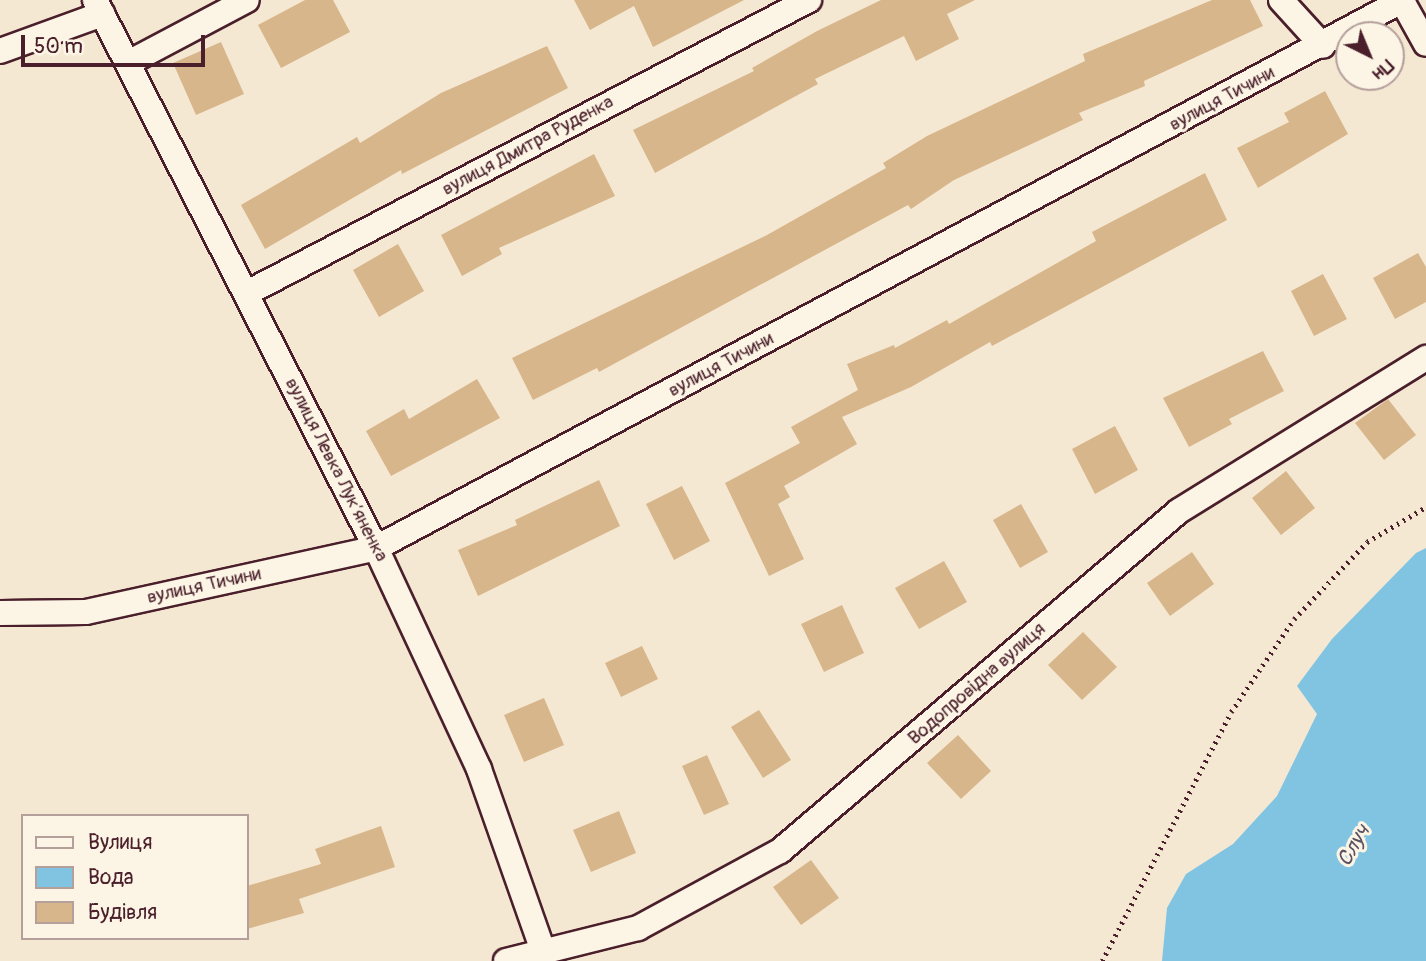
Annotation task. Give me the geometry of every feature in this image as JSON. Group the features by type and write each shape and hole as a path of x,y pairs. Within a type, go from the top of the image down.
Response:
{"street":[{"path":"130,62 247,0"},
{"name":"вулиця Дмитра Руденка","path":"247,293 809,0"},
{"path":"1281,0 1323,46"},
{"path":"1402,1 1426,44"},
{"name":"вулиця Тичини","path":"0,612 86,612 376,548 1323,46 1402,1"},
{"path":"0,51 99,7"},
{"name":"вулиця Левка Лукʼяненка","path":"99,7 130,62 376,548 479,768 544,954"},
{"name":"Водопровідна вулиця","path":"506,961 544,954 638,928 780,851 1179,511 1426,358"}],"path":[{"path":"1102,961 1231,712 1294,619 1367,542 1426,507"}],"water":[{"name":"Случ","path":"1426,548 1426,961 1162,961 1167,908 1186,874 1233,844 1277,796 1317,714 1297,686 1332,639 1416,553"}],"building":[{"path":"305,0 333,0 350,32 281,68 258,25"},
{"path":"574,0 744,0 653,47 634,6 590,30"},
{"path":"881,0 975,0 947,14 959,39 916,61 904,36 815,79 818,84 655,173 633,130 754,71 752,68 817,31"},
{"path":"1212,0 1250,0 1263,26 1144,81 1145,86 1079,113 1083,120 954,180 911,209 908,205 599,372 597,368 533,400 512,358 767,235 886,168 883,163 927,136 1085,61 1083,54"},
{"path":"221,42 244,94 196,115 173,63"},
{"path":"547,46 568,88 402,174 401,170 265,249 241,205 357,137 360,143 441,93"},
{"path":"1325,91 1348,134 1258,188 1237,148 1289,122 1284,113"},
{"path":"594,154 615,196 499,248 502,254 462,276 441,235"},
{"path":"1205,173 1227,220 992,346 990,342 911,387 842,417 857,444 784,486 790,497 778,504 804,559 769,576 725,483 800,443 791,427 858,390 847,364 894,345 895,348 947,320 949,324 1096,241 1092,232"},
{"path":"398,244 424,291 379,317 353,270"},
{"path":"1418,253 1426,267 1426,302 1395,319 1373,278"},
{"path":"1323,274 1347,319 1314,336 1291,291"},
{"path":"1263,351 1284,391 1229,419 1232,424 1189,447 1163,398"},
{"path":"477,379 500,418 391,476 366,431 404,409 409,419"},
{"path":"1388,399 1416,435 1384,460 1355,423"},
{"path":"1115,426 1138,470 1095,494 1072,449"},
{"path":"1286,471 1315,508 1281,535 1252,498"},
{"path":"599,480 620,526 478,596 458,550 517,525 515,520"},
{"path":"682,486 710,541 674,560 646,504"},
{"path":"1021,504 1048,552 1020,568 993,520"},
{"path":"1192,552 1214,584 1170,616 1147,583"},
{"path":"944,561 967,602 919,629 895,588"},
{"path":"842,605 864,653 824,672 801,624"},
{"path":"1083,632 1117,667 1082,700 1048,665"},
{"path":"642,646 658,679 621,697 605,663"},
{"path":"544,698 564,745 524,762 504,715"},
{"path":"759,710 791,760 763,778 731,727"},
{"path":"958,735 991,771 961,799 927,763"},
{"path":"707,755 729,804 704,815 682,766"},
{"path":"619,811 636,853 591,872 573,830"},
{"path":"381,826 395,867 299,899 304,913 248,929 248,886 321,864 315,849"},
{"path":"811,860 839,898 801,925 773,887"}]}
